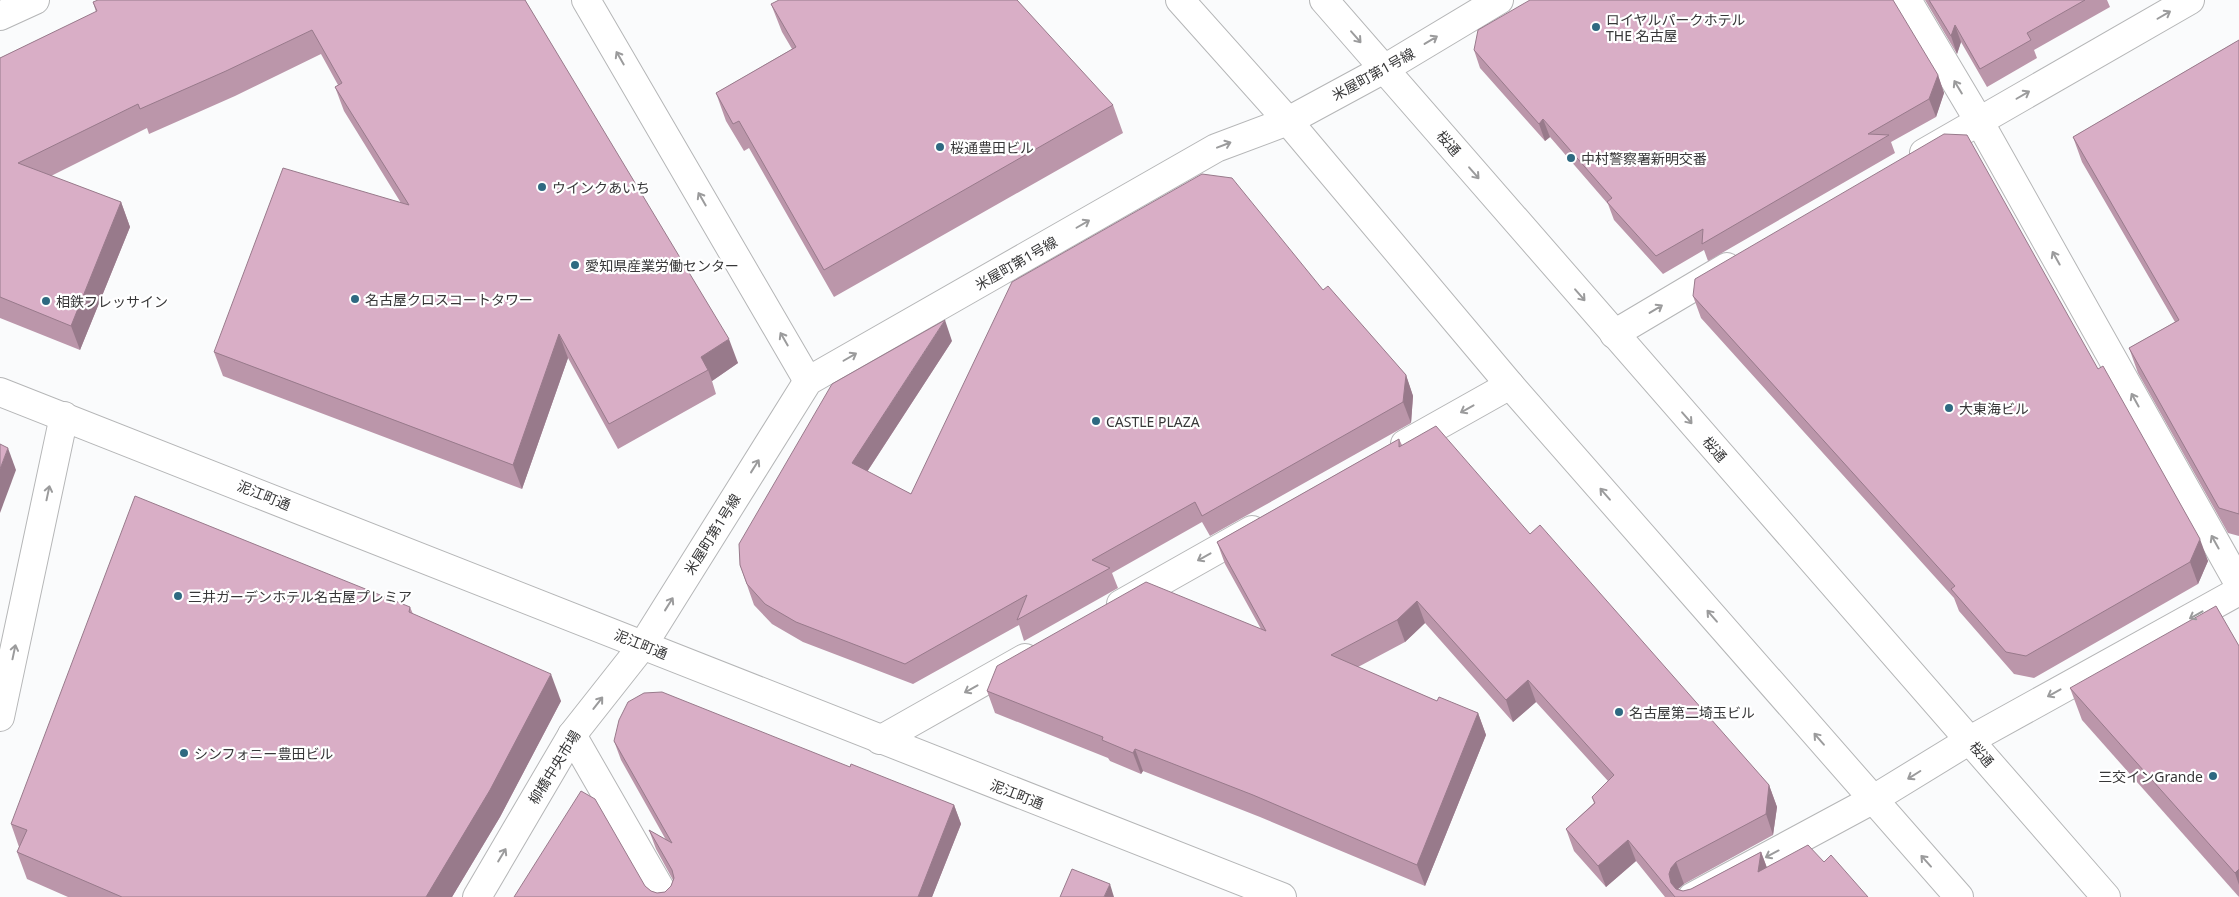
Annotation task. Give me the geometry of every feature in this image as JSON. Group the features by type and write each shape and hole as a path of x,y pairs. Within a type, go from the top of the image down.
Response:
{"street":[{"path":"0,16 34,0"},
{"path":"586,0 808,381"},
{"path":"1180,0 1288,121 1510,385 1959,897"},
{"name":"桜通","path":"1324,0 2106,897"},
{"name":"米屋町第1号線","path":"643,645 808,381 1216,148 1288,121 1384,69 1499,0"},
{"path":"1907,0 1979,121 2239,584"},
{"path":"1902,166 2190,0"},
{"path":"1614,334 1749,254"},
{"path":"1380,458 1510,385"},
{"name":"泥江町通","path":"0,392 1282,897"},
{"path":"0,717 64,416"},
{"path":"1095,618 1276,516"},
{"path":"1692,897 1872,800 1970,740 2239,591"},
{"name":"柳橋中央市場","path":"477,897 572,735 643,645"},
{"path":"880,740 1043,648"},
{"path":"572,735 665,897"}],"building":[{"path":"98,0 525,0 729,339 701,357 708,370 609,424 559,334 513,465 214,352 283,168 409,205 335,87 342,83 312,30 140,109 138,104 18,163 121,202 71,326 0,297 0,58 97,11 93,2"},
{"name":"桜通豊田ビル","path":"779,0 1017,0 1113,105 824,270 739,121 733,124 716,93 796,47 771,4"},
{"path":"1530,0 1893,0 1938,75 1929,99 1868,134 1889,135 1702,244 1703,229 1656,256 1607,202 1612,198 1543,119 1539,124 1474,50 1478,30"},
{"path":"1929,0 2085,0 2027,33 2031,40 1980,69 1955,25 1951,36"},
{"path":"2239,40 2239,514 2219,508 2129,348 2179,320 2073,137"},
{"name":"大東海ビル","path":"1944,134 1967,135 2098,369 2103,366 2200,539 2190,562 2026,656 2006,652 1951,589 1955,586 1693,296 1695,279"},
{"path":"1202,174 1232,178 1323,290 1328,286 1406,375 1403,402 1202,516 1195,502 1092,560 1110,568 1017,620 1027,595 905,664 796,622 765,604 747,584 740,565 739,544 832,384 945,320 852,463 911,494 1012,282"},
{"path":"1436,426 1530,534 1540,525 1769,785 1766,814 1676,862 1669,874 1671,883 1676,889 1683,891 1691,889 1761,852 1758,872 1808,845 1824,862 1831,855 1868,897 1675,897 1628,840 1598,866 1566,829 1595,803 1592,797 1614,775 1528,680 1506,700 1417,601 1397,620 1331,655 1437,701 1439,697 1478,713 1417,865 1253,795 1135,749 1133,753 1102,740 1103,737 987,691 997,666 1146,582 1266,631 1217,542 1399,439 1399,447"},
{"path":"0,444 8,448 0,469"},
{"path":"135,496 410,607 409,612 551,674 490,790 426,897 122,897 17,852 27,830 11,824"},
{"path":"2216,606 2239,646 2239,869 2235,873 2070,688"},
{"path":"662,692 850,767 851,764 954,805 918,897 514,897 581,791 595,799 645,886 657,893 665,892 671,886 674,878 672,870 649,830 672,843 614,741 619,720 628,702 644,693"},
{"path":"1072,869 1110,884 1104,897 1060,897"}],"place":[{"name":"ロイヤルパークホテル THE 名古屋","path":"1596,27"},
{"name":"桜通豊田ビル","path":"940,147"},
{"name":"中村警察署新明交番","path":"1571,158"},
{"name":"ウインクあいち","path":"542,187"},
{"name":"愛知県産業労働センター","path":"575,265"},
{"name":"名古屋クロスコートタワー","path":"355,299"},
{"name":"相鉄フレッサイン","path":"46,301"},
{"name":"大東海ビル","path":"1949,408"},
{"name":"CASTLE PLAZA","path":"1096,421"},
{"name":"三井ガーデンホテル名古屋プレミア","path":"178,596"},
{"name":"名古屋第二埼玉ビル","path":"1619,712"},
{"name":"シンフォニー豊田ビル","path":"184,753"},
{"name":"三交インGrande","path":"2213,776"}]}
